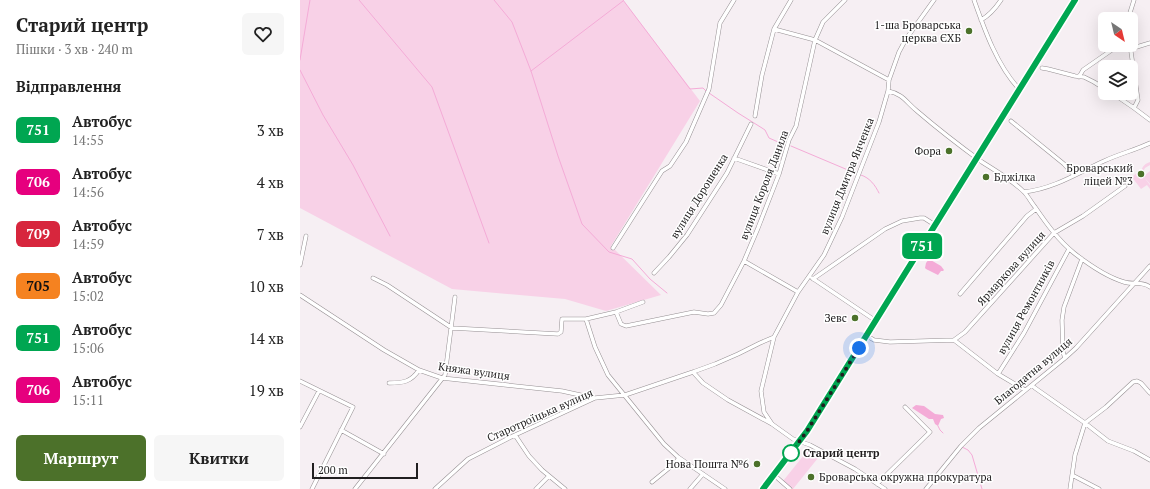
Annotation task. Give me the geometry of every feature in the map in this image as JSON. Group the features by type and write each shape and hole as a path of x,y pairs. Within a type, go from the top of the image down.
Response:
{"main road":[{"path":"763,489 800,441 867,336 1075,0"}],"street":[{"path":"613,248 662,171 670,166 686,142 709,89 720,22 734,0"},
{"path":"755,116 762,75 774,29 791,0"},
{"name":"вулиця Короля Данила","path":"616,312 621,324 626,326 694,312 708,314 714,313 721,305 744,260 779,174 788,140 796,126 815,40 823,22 845,0"},
{"name":"вулиця Дмитра Янченка","path":"772,424 764,412 761,391 774,337 798,292 824,255 842,217 879,122 888,91 889,80 900,52 906,39 934,0"},
{"path":"974,0 993,50 1012,82 1020,90"},
{"path":"981,20 989,16 1001,0"},
{"path":"1130,12 1134,0"},
{"path":"774,29 815,40 889,80"},
{"path":"1138,45 1150,43"},
{"path":"1079,77 1083,70 1109,52"},
{"path":"1131,52 1138,100 1134,108"},
{"path":"1042,68 1084,77 1098,84"},
{"path":"888,91 902,96 916,110 976,158 1015,184 1024,192 1054,233 1069,249 1082,259 1109,276 1126,283 1144,284 1150,287"},
{"path":"1122,100 1148,119 1150,114"},
{"path":"1011,121 1064,164 1074,175"},
{"name":"вулиця Дорошенка","path":"654,273 687,234 727,173 752,124"},
{"path":"1024,192 1036,191 1051,186 1106,160 1150,143"},
{"path":"734,158 779,174"},
{"name":"Ярмаркова вулиця","path":"954,340 965,332 1054,233 1083,216 1125,186"},
{"path":"960,294 1027,216 1036,209"},
{"path":"813,279 885,229 902,222 920,218 924,218 935,225"},
{"path":"300,265 306,236"},
{"name":"вулиця Ремонтників","path":"998,374 1018,343 1069,249"},
{"path":"1066,358 1063,352 1062,320 1064,307 1082,259"},
{"path":"744,260 798,292"},
{"name":"Благодатна вулиця","path":"926,489 961,446 979,428 1066,358 1150,266"},
{"path":"809,276 876,321"},
{"path":"373,278 393,289 452,328 558,334 561,332 562,319 586,318 616,312 642,302"},
{"name":"Княжа вулиця","path":"300,295 384,350 419,370 442,378 562,391 595,398"},
{"path":"356,489 445,375 455,297"},
{"path":"586,318 595,347 608,375 664,444 679,458 725,489"},
{"path":"867,336 874,340 890,342 954,340 998,374 1025,390"},
{"name":"Старотроїцька вулиця","path":"435,489 468,459 515,435 595,398 625,395 693,372 716,364 760,342 774,337"},
{"path":"389,383 400,383 412,379 419,370"},
{"path":"693,372 703,383 728,400 772,424 793,439 810,445 855,470 885,489"},
{"path":"300,381 353,407 312,489"},
{"path":"1070,489 1075,455 1085,423 1106,407 1133,382 1137,381 1141,383 1150,393"},
{"path":"1032,385 1108,441 1134,451 1150,460"},
{"path":"300,427 319,391"},
{"path":"753,414 758,413 763,404"},
{"path":"877,484 930,432 905,407"},
{"path":"341,430 384,454"},
{"path":"515,435 529,456 542,470 565,489"},
{"path":"652,482 679,458"},
{"path":"690,489 703,474"},
{"path":"774,475 790,489"},
{"path":"1072,475 1099,489"},
{"path":"536,489 550,476"}],"shaded area":[{"path":"300,0 623,0 700,101 611,246 661,295 606,311 565,299 452,289 300,208"},
{"path":"1150,162 1150,165 1145,168 1143,172 1144,176 1150,171 1150,184 1144,177 1150,185 1150,189 1147,185 1141,189 1132,177 1138,172 1141,175 1143,167"},
{"path":"929,259 941,266 944,270 938,275 926,269 926,263"},
{"path":"916,405 924,406 935,414 943,415 944,418 941,419 938,426 935,424 933,419 929,419 912,408"},
{"path":"808,450 818,458 793,489 783,481"}],"waterway":[{"path":"300,60 310,0"},
{"path":"359,0 432,87 489,243"},
{"path":"494,0 512,22 531,71 558,156 582,224 609,252 632,259 650,279 667,293"},
{"path":"623,0 690,89 703,88 707,92"},
{"path":"531,71 623,1"},
{"path":"300,70 323,115 353,165 390,236"},
{"path":"709,93 765,130 769,138 785,145"},
{"path":"791,146 855,173"},
{"path":"861,175 872,182 879,193"},
{"path":"938,426 943,433"},
{"path":"962,447 968,450 972,455 982,489"}],"bus line":[{"name":"751","path":"763,489 807,431 1075,0"}],"place":[{"name":"1-ша Броварська церква ЄХБ","path":"969,31"},
{"name":"Фора","path":"949,151"},
{"name":"Броварський ліцей №3","path":"1141,174"},
{"name":"Бджілка","path":"986,177"},
{"name":"Зевс","path":"855,318"},
{"name":"Старий центр","path":"791,453"},
{"name":"Нова Пошта №6","path":"757,464"},
{"name":"Броварська окружна прокуратура","path":"811,477"}],"route":[{"path":"791,453 807,431 859,348"}]}
